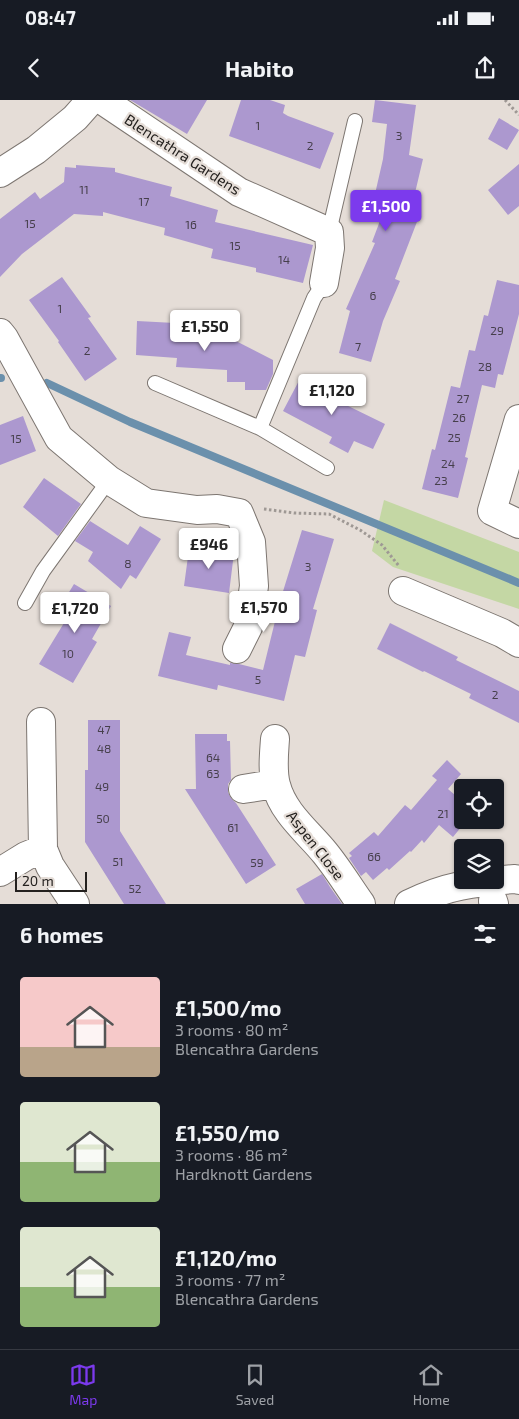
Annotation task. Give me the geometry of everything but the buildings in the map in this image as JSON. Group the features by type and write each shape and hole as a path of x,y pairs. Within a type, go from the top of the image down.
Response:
{"street":[{"path":"0,173 36,150 75,118 91,100"},
{"name":"Blencathra Gardens","path":"102,100 239,192 329,232"},
{"path":"324,283 330,248 329,232"},
{"path":"0,333 59,438 109,480 146,503 197,510 224,504 251,542 254,586 248,627 237,649"},
{"path":"519,419 492,511 519,524"},
{"path":"403,590 502,633 519,643"},
{"path":"41,722 43,848 50,866 74,904"},
{"name":"Aspen Close","path":"275,739 275,784 280,797 291,814 326,854 361,904"},
{"path":"243,789 275,784"},
{"path":"0,872 43,848"},
{"path":"409,904 439,891 518,875"}],"lane":[{"path":"329,232 355,121"},
{"path":"260,428 314,298 324,283"},
{"path":"155,383 260,428 328,468"},
{"path":"25,603 43,571 109,480"}],"path":[{"path":"505,100 519,115"},
{"path":"224,504 294,513 329,514 360,530 382,545 410,580 403,590"}],"green space":[{"path":"384,500 519,552 519,609 393,567 372,551"}],"waterway":[{"path":"47,383 130,422 519,583"}]}
